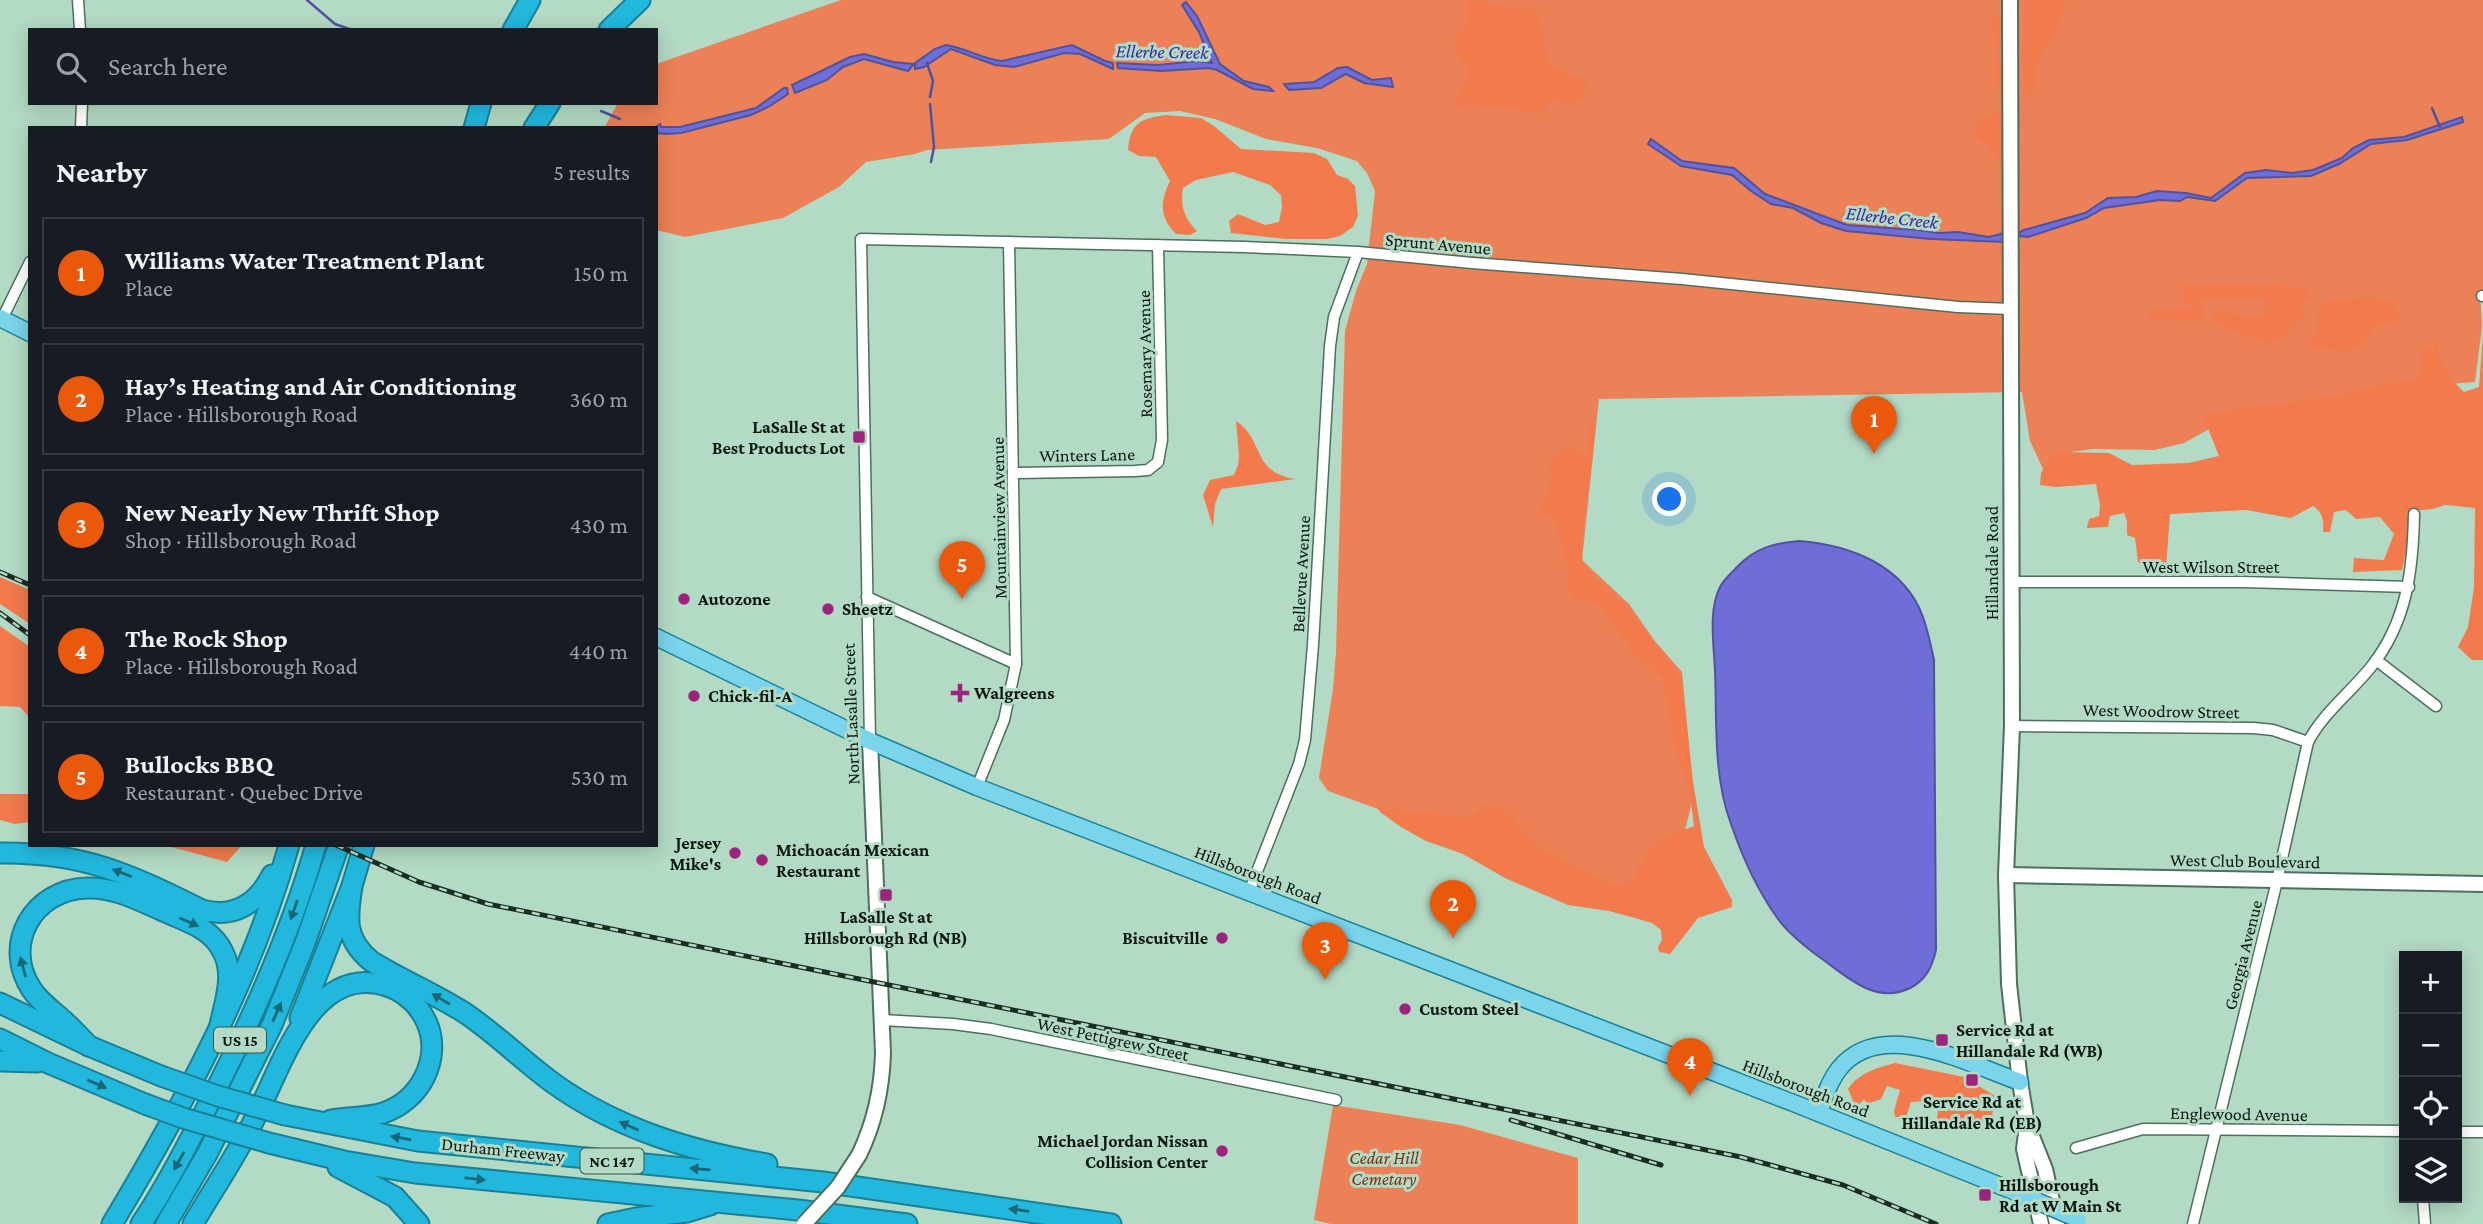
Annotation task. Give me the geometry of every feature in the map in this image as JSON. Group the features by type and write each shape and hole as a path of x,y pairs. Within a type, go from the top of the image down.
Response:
{"highway":[{"path":"514,28 530,0"},
{"path":"611,28 640,0"},
{"path":"535,126 549,105"},
{"path":"0,853 26,853 82,860 129,875 202,910 223,913 243,908 260,894 287,847"},
{"path":"112,1222 155,1154 201,1066 258,936 287,847"},
{"name":"US 15","path":"141,1224 183,1153 233,1056 273,967 315,847"},
{"name":"US 15","path":"166,1224 200,1166 272,1025 305,943 338,847"},
{"path":"193,1224 227,1171 256,1118 294,1038 364,847"},
{"path":"352,886 350,933 364,956 379,967 466,1014 547,1079 585,1104 640,1131 694,1149 914,1194"},
{"path":"89,1046 36,996 28,983 20,959 22,937 32,915 53,896 73,889 99,888 119,893 212,935 223,951 229,967 220,1025"},
{"path":"294,1038 318,1004 333,992 352,985 367,984 390,987 411,1000 421,1013 430,1033 432,1055 428,1070 421,1085 409,1099 383,1113 312,1121"},
{"name":"Durham Freeway","path":"0,1003 89,1046 161,1076 218,1096 312,1121 418,1141 756,1175 914,1194 1111,1224"},
{"name":"Durham Freeway","path":"0,1039 48,1063 145,1104 183,1118 311,1154 415,1172 721,1202 907,1224"},
{"path":"0,1061 48,1063"},
{"path":"311,1154 388,1193 412,1214 419,1224"},
{"path":"213,1224 213,1205 227,1171"},
{"path":"608,1224 687,1212 721,1202"}],"main road":[{"name":"Hillandale Road","path":"2010,0 2012,726 2007,875 2009,984 2027,1124 2045,1168 2057,1224"},
{"path":"1,319 28,332"},
{"name":"Hillsborough Road","path":"658,638 870,741 977,787 1819,1113 2083,1222"},
{"name":"North Lasalle Street","path":"804,1224 838,1187 859,1154 871,1126 880,1093 883,1052 870,741"},
{"name":"West Club Boulevard","path":"2007,875 2483,884"},
{"path":"1819,1113 1829,1087 1842,1066 1855,1055 1880,1045 1917,1047 2020,1082"},
{"name":"Hillandale Road","path":"2027,1124 2024,1149 2041,1224"}],"street":[{"path":"78,0 80,28"},
{"path":"82,105 82,126"},
{"name":"Sprunt Avenue","path":"861,239 1358,252 1682,279 1958,307 2011,309"},
{"name":"North Lasalle Street","path":"861,239 870,741"},
{"name":"Mountainview Avenue","path":"977,787 1004,720 1012,694 1016,664 1009,242"},
{"name":"Rosemary Avenue","path":"1158,245 1162,440 1158,462"},
{"name":"Bellevue Avenue","path":"1249,892 1292,782 1305,740 1313,645 1329,346 1334,317 1358,252"},
{"path":"1,319 28,266"},
{"name":"Winters Lane","path":"1014,473 1135,471 1148,470 1158,462"},
{"name":"Georgia Avenue","path":"2193,1224 2277,881 2308,742 2318,724 2376,660 2402,614 2409,587 2414,514"},
{"name":"West Wilson Street","path":"2011,582 2243,582 2409,587"},
{"path":"867,597 1016,664"},
{"path":"2376,660 2436,706"},
{"name":"West Woodrow Street","path":"2012,726 2254,728 2282,733 2308,742"},
{"name":"West Pettigrew Street","path":"882,1020 973,1026 1336,1100"},
{"name":"Englewood Avenue","path":"2076,1148 2143,1129 2399,1131"},
{"path":"2462,1132 2483,1132"},
{"path":"2423,1203 2425,1224"}],"green space":[{"path":"841,0 2483,0 2483,290 2480,291 2482,326 2475,382 2414,387 2231,417 2184,443 2155,450 2093,449 2064,453 2043,469 2030,441 2022,392 1599,399 1582,560 1629,604 1654,640 1682,672 1694,795 1682,842 1624,897 1328,791 1319,778 1336,652 1345,331 1367,264 1375,191 1367,173 1357,161 1317,148 1266,139 1215,119 1180,111 1145,113 1109,139 927,150 866,162 839,187 783,218 685,237 658,230 658,126 605,126 617,105 658,105 658,63"},
{"name":"Cedar Hill Cemetary","path":"1333,1105 1460,1125 1578,1158 1578,1224 1331,1224 1314,1220"}],"shaded area":[{"path":"1475,0 1519,10 1532,9 1538,13 1546,56 1557,68 1585,80 1586,89 1582,100 1571,104 1553,100 1545,105 1546,113 1477,105 1457,106 1456,101 1471,72 1456,53 1455,45 1458,35 1469,20 1467,4"},
{"path":"2024,0 2066,0 2053,39 2040,54 2032,97 2028,99 2022,62"},
{"path":"1186,2 1197,16 1220,64 1244,81 1269,87 1273,91 1253,89 1209,68 1161,71 1118,68 1117,63 1212,63 1199,32 1182,5"},
{"path":"2001,16 2007,32 2005,186 1996,153 1974,133 1978,119 2000,110 2000,94 1995,81 1999,52 1992,20"},
{"path":"946,45 1002,61 1072,45 1113,63 1113,69 1080,54 1064,53 1014,67 995,65 951,49 924,67 915,69 915,63"},
{"path":"864,54 893,62 914,64 908,71 864,59 843,67 827,80 795,93 792,85 850,57"},
{"path":"1347,67 1372,80 1391,78 1393,87 1364,83 1346,74 1321,88 1289,90 1284,84 1314,82 1338,68"},
{"path":"787,88 788,94 751,115 681,133 658,133 657,126 660,124 661,127 680,127 756,108"},
{"path":"1166,115 1201,118 1241,149 1314,153 1327,159 1337,175 1348,179 1355,186 1358,216 1353,227 1340,236 1327,239 1287,239 1231,233 1229,221 1238,214 1265,225 1279,222 1282,207 1281,195 1270,185 1233,172 1196,180 1183,188 1184,211 1197,231 1190,235 1176,234 1166,222 1163,209 1164,196 1170,181 1156,157 1139,156 1128,150 1132,133 1138,124 1143,120"},
{"path":"2462,117 2463,122 2407,140 2371,144 2339,164 2311,176 2247,178 2215,201 2187,197 2180,201 2160,200 2104,208 2086,218 2028,237 2020,236 2020,232 2024,230 2085,213 2108,198 2136,197 2157,191 2211,198 2245,173 2313,170 2342,158 2353,148 2369,140 2404,137"},
{"path":"1651,139 1682,161 1734,168 1765,194 1847,225 1938,233 1958,232 1989,237 2004,233 2004,242 1846,231 1821,223 1793,208 1771,204 1732,175 1681,166 1648,144"},
{"path":"2269,285 2305,290 2311,298 2299,304 2305,313 2281,338 2268,344 2216,322 2212,317 2220,312 2263,318 2266,300 2262,298 2195,300 2205,311 2198,322 2150,318 2149,311 2197,307 2180,302 2185,297 2181,286"},
{"path":"2375,297 2393,303 2399,311 2397,326 2378,322 2366,340 2351,351 2310,348 2311,339 2318,331 2319,306 2328,300"},
{"path":"2483,334 2483,660 2472,660 2458,647 2468,627 2474,587 2475,508 2445,505 2410,511 2402,570 2353,572 2354,558 2384,560 2394,534 2380,517 2356,519 2346,510 2334,512 2330,532 2323,532 2322,517 2313,506 2291,518 2246,510 2170,514 2166,567 2144,566 2138,562 2135,538 2127,535 2124,513 2110,516 2108,527 2087,528 2089,519 2099,516 2096,484 2056,487 2040,485 2041,473 2050,457 2061,452 2109,453 2132,465 2188,463 2219,456 2203,416 2330,397 2420,379 2423,350 2437,344 2443,365 2458,386 2464,392 2479,387"},
{"path":"1592,413 1594,439 1583,530 1583,563 1630,611 1677,672 1682,689 1704,847 1732,900 1732,907 1698,918 1670,954 1659,952 1661,930 1652,923 1609,911 1568,905 1505,878 1463,854 1426,841 1401,827 1377,807 1461,818 1472,816 1483,806 1497,808 1509,815 1528,837 1542,848 1588,873 1621,885 1633,880 1641,862 1660,839 1694,826 1690,794 1675,747 1663,679 1633,653 1604,611 1593,602 1574,599 1569,593 1570,574 1554,517 1539,515 1552,479 1549,462 1573,446 1586,457"},
{"path":"1236,421 1251,437 1271,470 1295,479 1221,489 1215,504 1213,527 1203,495 1210,480 1234,475 1239,455"},
{"path":"1799,541 1856,553 1889,571 1914,599 1923,617 1932,649 1936,950 1924,977 1916,985 1898,992 1876,991 1854,982 1788,931 1770,908 1751,873 1725,806 1717,748 1713,628 1716,596 1726,579 1751,555 1773,545"},
{"path":"0,577 28,589 28,623 0,604"},
{"path":"0,626 28,646 28,716 20,707 0,706"},
{"path":"0,794 28,794 28,822 15,824 0,820"},
{"path":"171,847 240,847 227,862"},
{"path":"1895,1063 1964,1077 1995,1096 1991,1124 1949,1126 1937,1118 1939,1104 1928,1101 1911,1102 1906,1117 1895,1117 1900,1090 1887,1086 1881,1099 1867,1104 1864,1099 1859,1105 1855,1105 1848,1089 1852,1083 1868,1072"}],"waterway":[{"name":"Ellerbe Creek","path":"307,0 335,24 346,28"},
{"path":"927,63 933,81 930,97"},
{"path":"930,104 934,147 931,162"},
{"path":"2432,108 2440,127"},
{"name":"Ellerbe Creek","path":"601,111 620,119"}],"railway":[{"path":"0,572 28,584"},
{"path":"0,613 28,634"},
{"path":"340,847 419,882 488,904 1741,1157 1843,1185 1936,1224"},
{"path":"1511,1120 1661,1165"}],"place":[{"name":"LaSalle St at Best Products Lot","path":"859,437"},
{"name":"Williams Water Treatment Plant","path":"1874,454"},
{"name":"Autozone","path":"684,599"},
{"name":"Bullocks BBQ","path":"962,599"},
{"name":"Sheetz","path":"828,609"},
{"name":"Walgreens","path":"960,693"},
{"name":"Chick-fil-A","path":"694,696"},
{"name":"Jersey Mike's","path":"735,853"},
{"name":"Michoacán Mexican Restaurant","path":"762,860"},
{"name":"LaSalle St at Hillsborough Rd (NB)","path":"886,895"},
{"name":"Biscuitville","path":"1222,938"},
{"name":"Hay’s Heating and Air Conditioning","path":"1453,938"},
{"name":"New Nearly New Thrift Shop","path":"1325,980"},
{"name":"Custom Steel","path":"1405,1009"},
{"name":"Service Rd at Hillandale Rd (WB)","path":"1942,1040"},
{"name":"Service Rd at Hillandale Rd (EB)","path":"1972,1080"},
{"name":"The Rock Shop","path":"1690,1096"},
{"name":"Michael Jordan Nissan Collision Center","path":"1222,1151"},
{"name":"Hillsborough Rd at W Main St","path":"1985,1195"}]}
